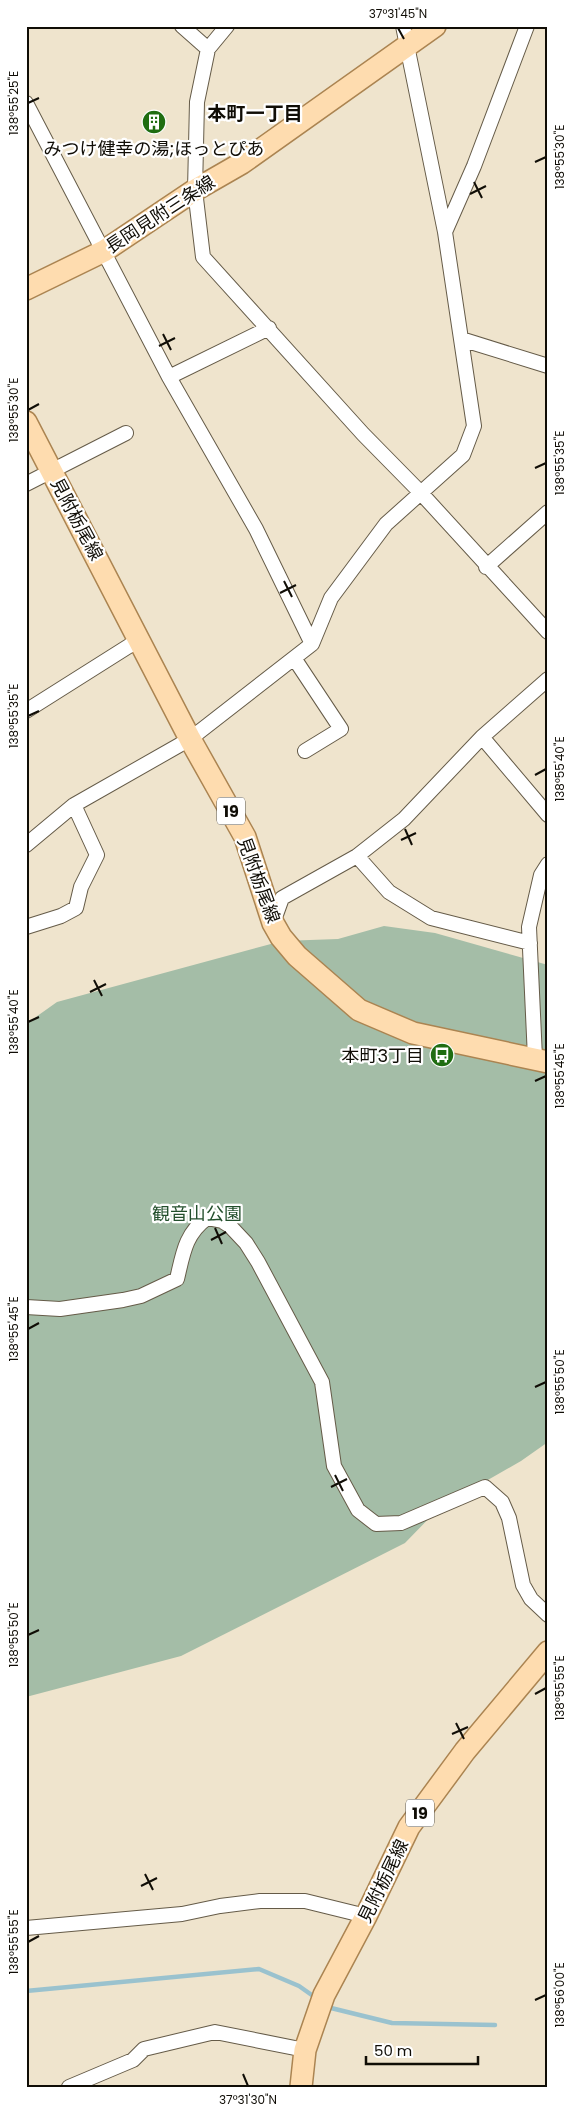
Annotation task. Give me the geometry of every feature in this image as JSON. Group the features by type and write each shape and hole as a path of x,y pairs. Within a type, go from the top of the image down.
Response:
{"main road":[{"name":"長岡見附三条線","path":"26,290 104,251 194,190 242,163 404,36 435,26"},
{"name":"見附栃尾線","path":"26,422 140,639 190,739 246,837 273,923 281,937 297,956 360,1010 413,1033 541,1060"},
{"name":"見附栃尾線","path":"301,2087 305,2050 321,2003 409,1827 465,1751 548,1652"}],"street":[{"path":"182,26 208,49"},
{"path":"228,26 208,49 197,102 194,190 203,257 363,434 420,492 548,632"},
{"path":"445,232 527,26"},
{"path":"26,844 74,805 190,739 312,644 331,598 386,524 463,455 474,426 445,232 404,36"},
{"path":"26,103 169,377 256,529 312,644"},
{"path":"169,377 268,328"},
{"path":"461,339 548,366"},
{"path":"26,484 126,433"},
{"path":"486,566 548,512"},
{"path":"26,710 140,639"},
{"path":"294,658 341,729 305,751"},
{"path":"273,923 282,898 358,856 404,819 482,737 548,679"},
{"path":"482,737 548,815"},
{"path":"26,927 61,916 76,908 81,886 97,855 74,805"},
{"path":"358,856 389,892 431,918 530,943"},
{"path":"541,1060 529,927 541,875 548,864"},
{"path":"26,1307 60,1309 141,1296 177,1279 186,1243 194,1227 207,1218 222,1221 246,1242 322,1382 334,1466 358,1510 376,1524 401,1523 485,1486 502,1502 509,1518 523,1585 531,1599 548,1615"},
{"path":"26,1928 182,1914 220,1906 260,1901 305,1901 366,1916"},
{"path":"69,2087 133,2060 144,2049 215,2032 305,2050"}],"green space":[{"name":"観音山公園","path":"384,926 435,933 548,965 548,1442 521,1461 439,1508 405,1543 181,1656 26,1697 26,1024 57,1002 282,941 338,939"}],"waterway":[{"path":"26,1991 259,1969 299,1986 316,1998"},
{"path":"327,2005 331,2008 392,2023 495,2025"}],"place":[{"name":"みつけ健幸の湯;ほっとぴあ","path":"154,122"},
{"name":"本町3丁目","path":"442,1055"}],"district":[{"name":"本町一丁目","path":"255,113"}]}
